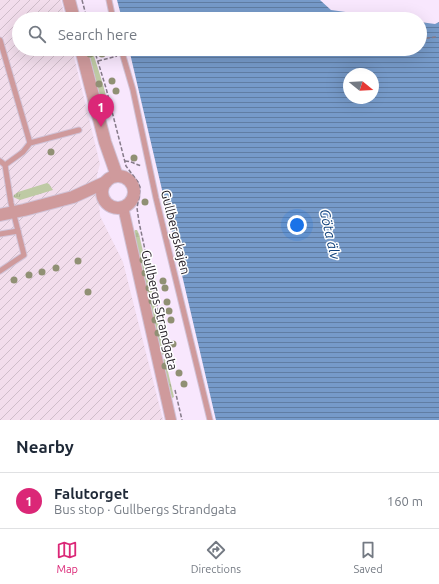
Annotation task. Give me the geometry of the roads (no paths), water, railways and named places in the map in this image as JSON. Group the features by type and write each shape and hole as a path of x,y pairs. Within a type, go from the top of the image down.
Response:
{"street":[{"path":"70,0 73,12"},
{"path":"83,56 105,142 117,176"},
{"path":"4,215 73,197 117,176 127,179 131,183 134,190 134,195 131,202 123,207 112,207 106,202 97,198 73,197"},
{"path":"106,182 102,192 106,202"},
{"name":"Gullbergs Strandgata","path":"123,207 172,420"}],"lane":[{"path":"109,0 112,12"},
{"path":"0,40 30,143"},
{"name":"Gullbergskajen","path":"123,56 133,90 149,167 210,420"},
{"path":"5,165 23,152 30,143 79,130"},
{"path":"0,161 5,165"},
{"path":"0,271 24,255 18,231 4,215 5,165"},
{"path":"0,234 18,231"}],"water":[{"path":"117,0 320,0 331,10 346,12 120,12"},
{"name":"Göta älv","path":"439,22 439,420 216,420 131,56 427,56 427,23 435,24"}],"place":[{"name":"Falutorget","path":"101,127"}]}
